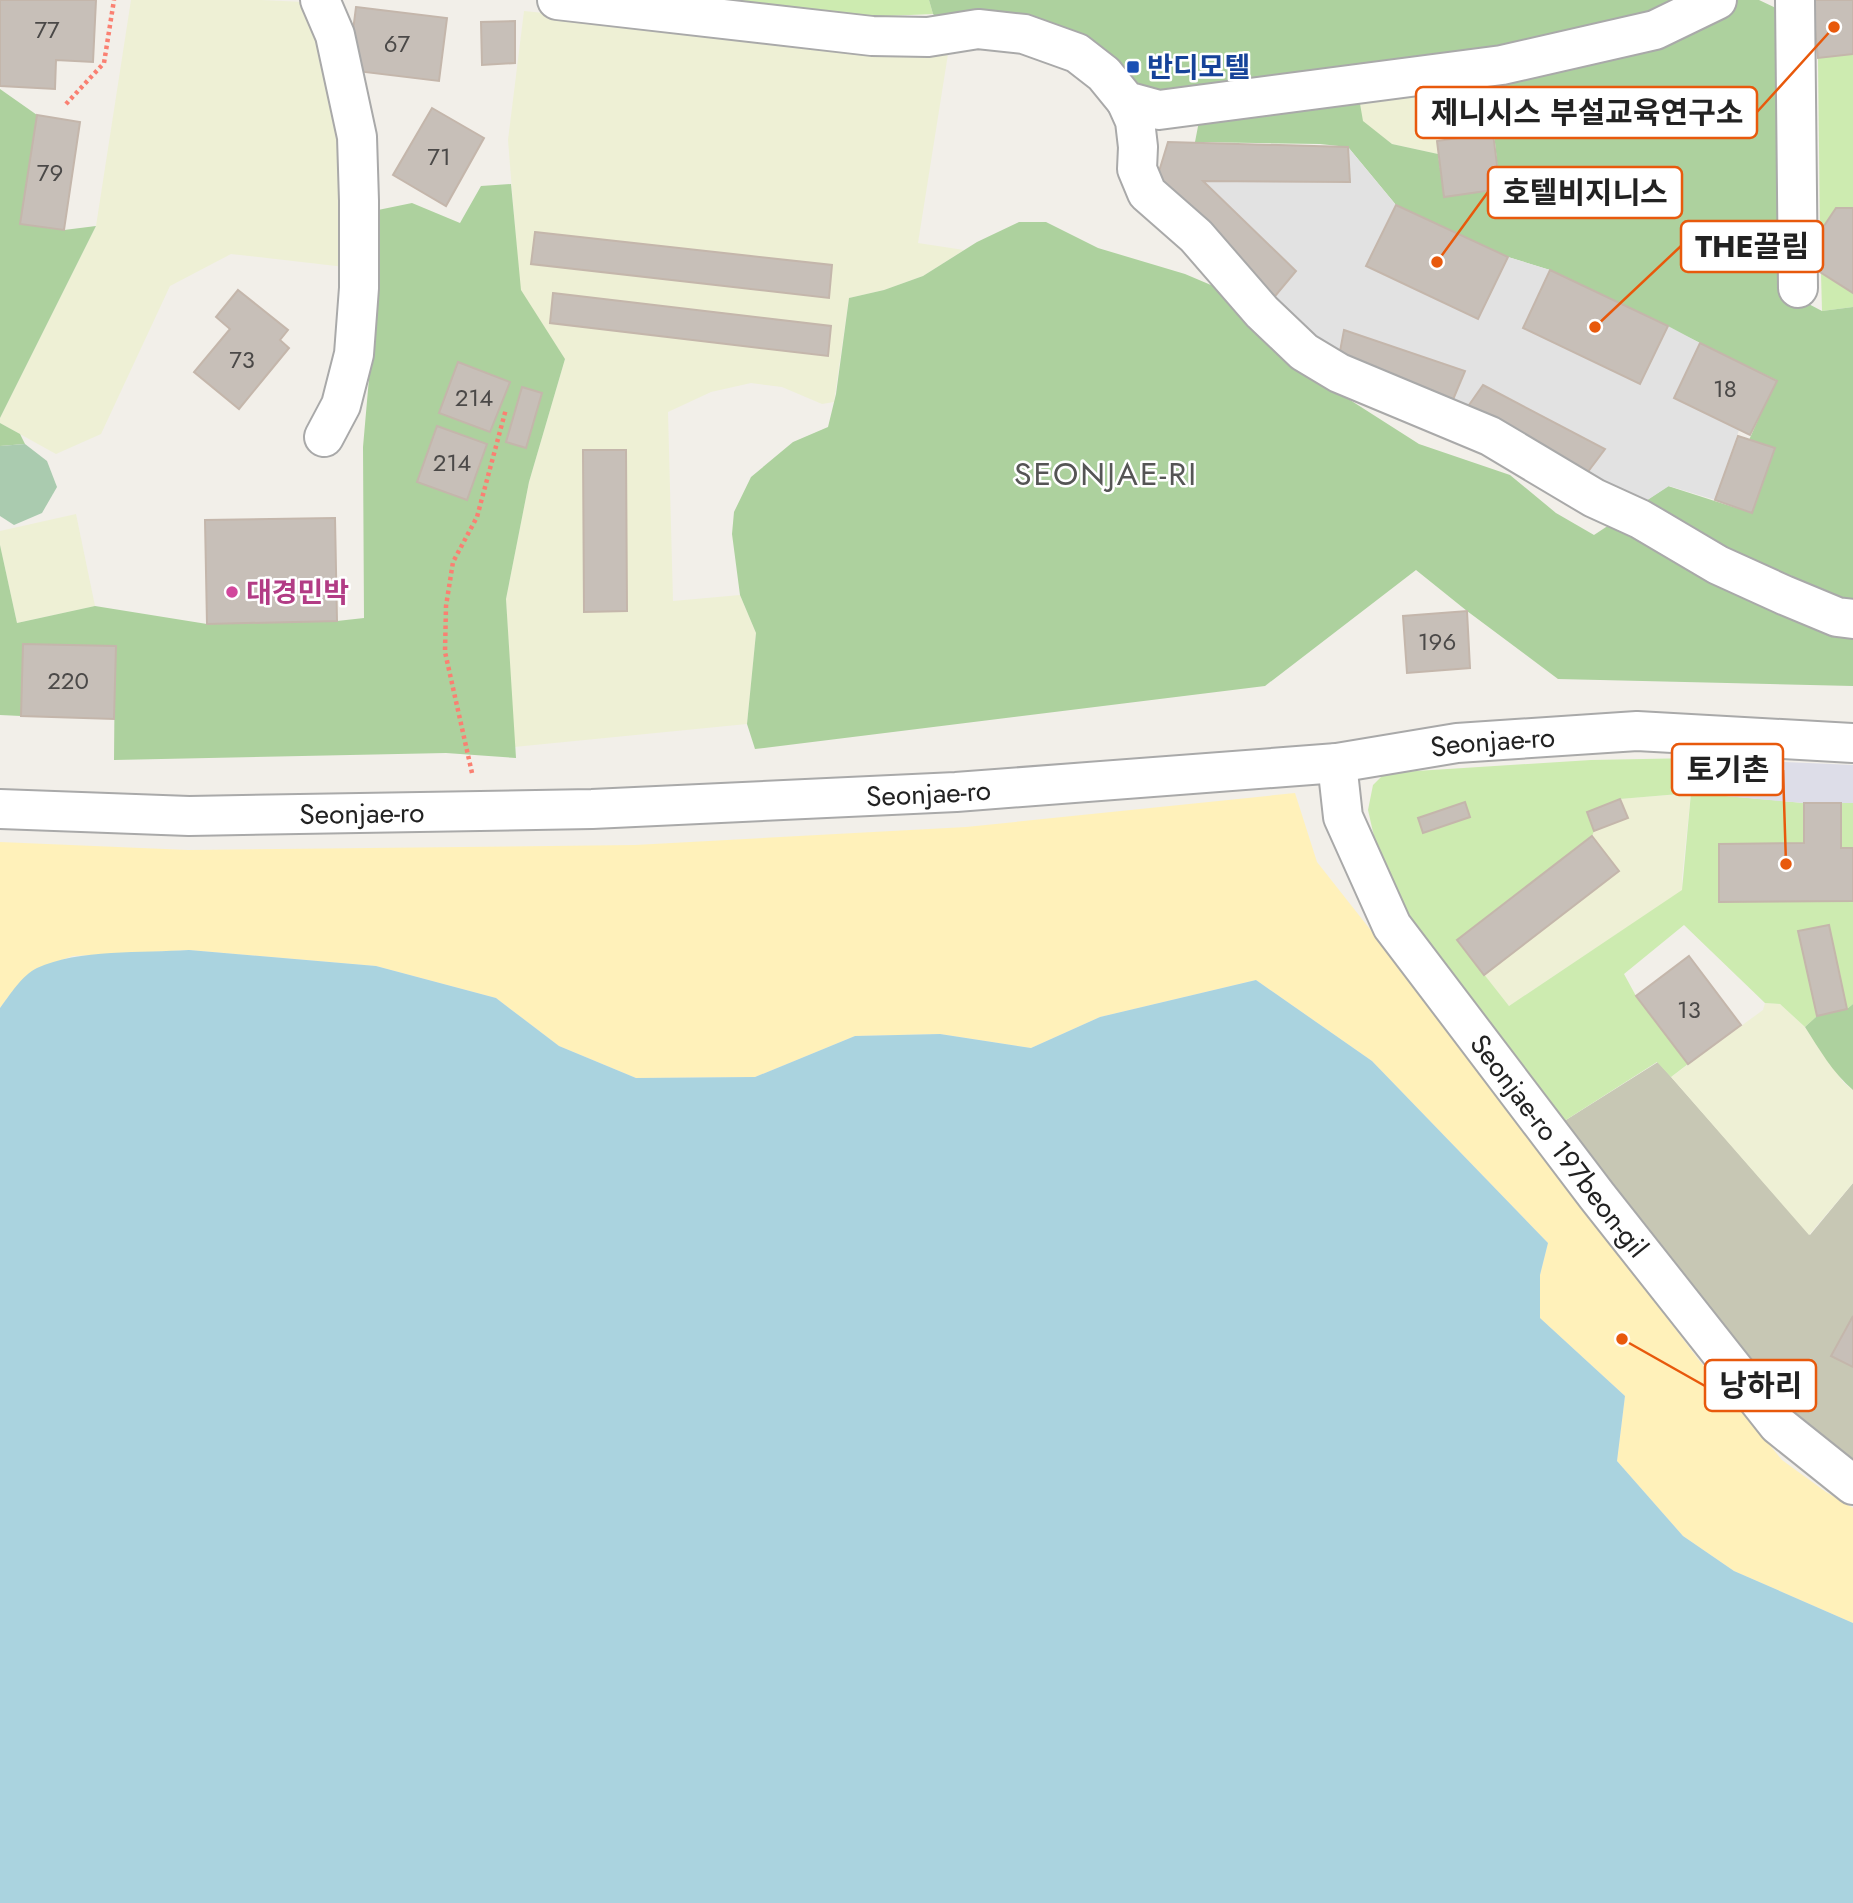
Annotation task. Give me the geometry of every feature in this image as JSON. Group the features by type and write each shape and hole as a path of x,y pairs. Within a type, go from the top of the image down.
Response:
{"street":[{"path":"320,0 335,35 357,137 359,201 359,288 354,354 341,405 324,437"},
{"path":"557,0 872,36 928,37 978,29 1024,34 1077,53 1104,74 1126,101 1135,121 1138,169 1147,193 1196,236 1262,312 1304,352 1339,373 1490,436 1594,498 1640,519 1718,565 1794,600 1838,617 1853,619"},
{"path":"1126,101 1159,110 1502,65 1656,30 1717,0"},
{"path":"1796,0 1798,288"},
{"name":"Seonjae-ro","path":"0,809 189,817 605,808 956,792 1337,763 1457,743 1637,731 1853,743"},
{"name":"Seonjae-ro 197beon-gil","path":"1337,763 1343,817 1392,926 1597,1196 1778,1425 1853,1485"}],"path":[{"path":"66,104 104,63 114,0"},
{"path":"471,812 472,770 445,652 446,607 453,562 477,517 506,409"}],"shaded area":[{"path":"131,0 304,2 337,84 345,267 231,254 170,286 101,434 56,454 0,423 0,418 96,226"},
{"path":"524,11 948,54 918,243 964,250 923,276 884,290 849,298 834,402 822,404 782,387 751,383 711,392 668,412 673,601 740,595 756,633 747,724 514,747 506,599 529,482 565,359 520,290 508,140"},
{"path":"1489,87 1493,133 1437,141 1438,154 1392,144 1362,121 1359,98"},
{"path":"1348,147 1396,205 1367,267 1478,319 1508,257 1550,270 1523,328 1640,383 1668,326 1700,343 1674,397 1739,430 1715,500 1669,486 1643,503 1584,477 1605,449 1483,385 1467,408 1452,402 1465,371 1344,330 1338,362 1271,301 1295,271 1203,181 1349,182"},
{"path":"76,514 95,606 17,623 0,545 0,531"},
{"path":"1695,758 1853,765 1853,803 1804,803 1691,793"},
{"path":"1691,793 1683,890 1509,1006 1484,975 1618,871 1592,836 1594,831 1627,818 1620,799"},
{"path":"1765,1003 1780,1004 1805,1027 1844,1083 1853,1090 1853,1183 1809,1235 1671,1077 1763,1010"},
{"path":"1658,1062 1810,1235 1853,1183 1853,1468 1785,1415 1558,1125"}],"green space":[{"path":"698,0 929,0 933,14 840,18"},
{"path":"929,0 1759,0 1778,9 1782,290 1822,311 1853,307 1853,686 1558,679 1416,570 1265,686 755,749 747,724 756,633 740,595 732,534 734,512 751,477 793,442 828,427 836,394 849,298 884,290 923,276 977,242 1019,222 1046,222 1098,248 1185,274 1218,288 1314,377 1419,444 1510,475 1556,513 1594,535 1668,486 1752,513 1775,449 1749,440 1776,380 1550,270 1508,257 1396,205 1348,147 1195,142 1200,116 1359,98 1363,121 1392,144 1438,154 1444,197 1500,189 1489,87 1465,57 1166,94 953,33 933,14"},
{"path":"1853,54 1853,208 1820,232 1818,58"},
{"path":"0,89 37,115 21,224 64,230 96,226 0,418"},
{"path":"511,184 521,290 565,359 529,482 506,599 516,758 446,753 114,760 115,646 23,644 21,716 0,715 0,545 17,623 95,606 207,624 364,618 363,447 374,321 378,210 412,203 460,223 481,186"},
{"path":"1821,273 1853,293 1853,307 1822,311"},
{"path":"0,423 20,434 25,444 0,446"},
{"path":"25,444 47,461 57,487 42,513 14,525 0,516 0,446"},
{"path":"1695,758 1692,793 1804,803 1804,843 1719,844 1719,902 1853,901 1853,1004 1847,1009 1829,925 1799,932 1817,1016 1805,1027 1780,1004 1765,1003 1684,925 1624,974 1636,996 1688,1064 1671,1077 1657,1062 1558,1125 1404,909 1378,854 1368,810 1373,785 1385,773 1591,760","holes":["1691,793 1682,890 1509,1006 1457,940 1592,836 1594,831 1588,812 1620,799"]},
{"path":"1841,803 1853,803 1853,848 1841,848"},
{"path":"1853,1004 1853,1090 1833,1068 1805,1027 1817,1016 1847,1009"}],"sand":[{"path":"1295,793 1317,862 1459,1042 1698,1359 1782,1460 1853,1508 1853,1623 1734,1571 1683,1536 1617,1461 1625,1396 1540,1318 1540,1275 1548,1243 1372,1061 1256,980 1100,1017 1031,1048 940,1034 855,1036 755,1077 636,1078 559,1046 496,998 376,966 189,950 73,956 35,969 0,1008 0,842 188,850 635,845 966,827"}],"water":[{"path":"189,950 376,966 496,998 559,1046 636,1078 755,1077 855,1036 940,1034 1031,1048 1100,1017 1256,980 1372,1061 1548,1243 1540,1275 1540,1318 1625,1396 1617,1461 1683,1536 1734,1571 1853,1623 1853,1903 0,1903 0,1008 26,975 53,962 91,955"}],"building":[{"path":"0,0 96,0 93,62 56,60 55,89 0,86"},
{"path":"1812,0 1853,0 1853,54 1818,58"},
{"path":"356,7 447,18 439,81 348,70"},
{"path":"515,21 515,63 482,65 481,22"},
{"path":"432,108 484,138 446,206 393,175"},
{"path":"37,115 80,122 64,230 20,224"},
{"path":"1493,133 1500,189 1444,197 1437,141"},
{"path":"1168,142 1348,147 1350,182 1203,181 1296,271 1271,301 1157,178"},
{"path":"1396,205 1508,257 1478,319 1366,266"},
{"path":"1836,208 1853,208 1853,293 1801,260"},
{"path":"535,232 832,265 829,298 531,264"},
{"path":"1550,270 1668,326 1640,384 1523,328"},
{"path":"238,290 288,330 280,340 289,348 239,409 194,372 230,329 216,317"},
{"path":"553,293 831,326 828,356 550,323"},
{"path":"1344,330 1465,371 1452,402 1338,362"},
{"path":"1700,343 1777,381 1750,435 1674,398"},
{"path":"458,362 510,382 490,432 439,413"},
{"path":"1483,385 1605,449 1584,477 1467,408"},
{"path":"522,387 542,393 526,448 506,442"},
{"path":"437,426 487,444 467,500 417,482"},
{"path":"1738,436 1775,448 1752,513 1715,500"},
{"path":"583,450 626,450 627,611 584,612"},
{"path":"335,518 337,621 207,624 205,520"},
{"path":"1467,611 1470,668 1407,673 1403,616"},
{"path":"23,644 116,646 114,719 21,716"},
{"path":"1620,799 1628,818 1594,831 1587,812"},
{"path":"1465,802 1470,817 1423,833 1418,818"},
{"path":"1804,803 1841,803 1841,848 1853,848 1853,901 1719,902 1719,844 1804,843"},
{"path":"1592,836 1619,871 1484,975 1457,940"},
{"path":"1829,925 1847,1009 1817,1016 1798,931"},
{"path":"1689,956 1741,1025 1688,1064 1636,996"},
{"path":"1853,1316 1853,1367 1831,1356"}],"place":[{"name":"제니시스 부설교육연구소","path":"1834,27"},
{"name":"반디모텔","path":"1133,67"},
{"name":"호텔비지니스","path":"1437,262"},
{"name":"THE끌림","path":"1595,327"},
{"name":"대경민박","path":"232,592"},
{"name":"토기촌","path":"1786,864"},
{"name":"낭하리","path":"1622,1339"}],"district":[{"name":"SEONJAE-RI","path":"1106,474"}]}
